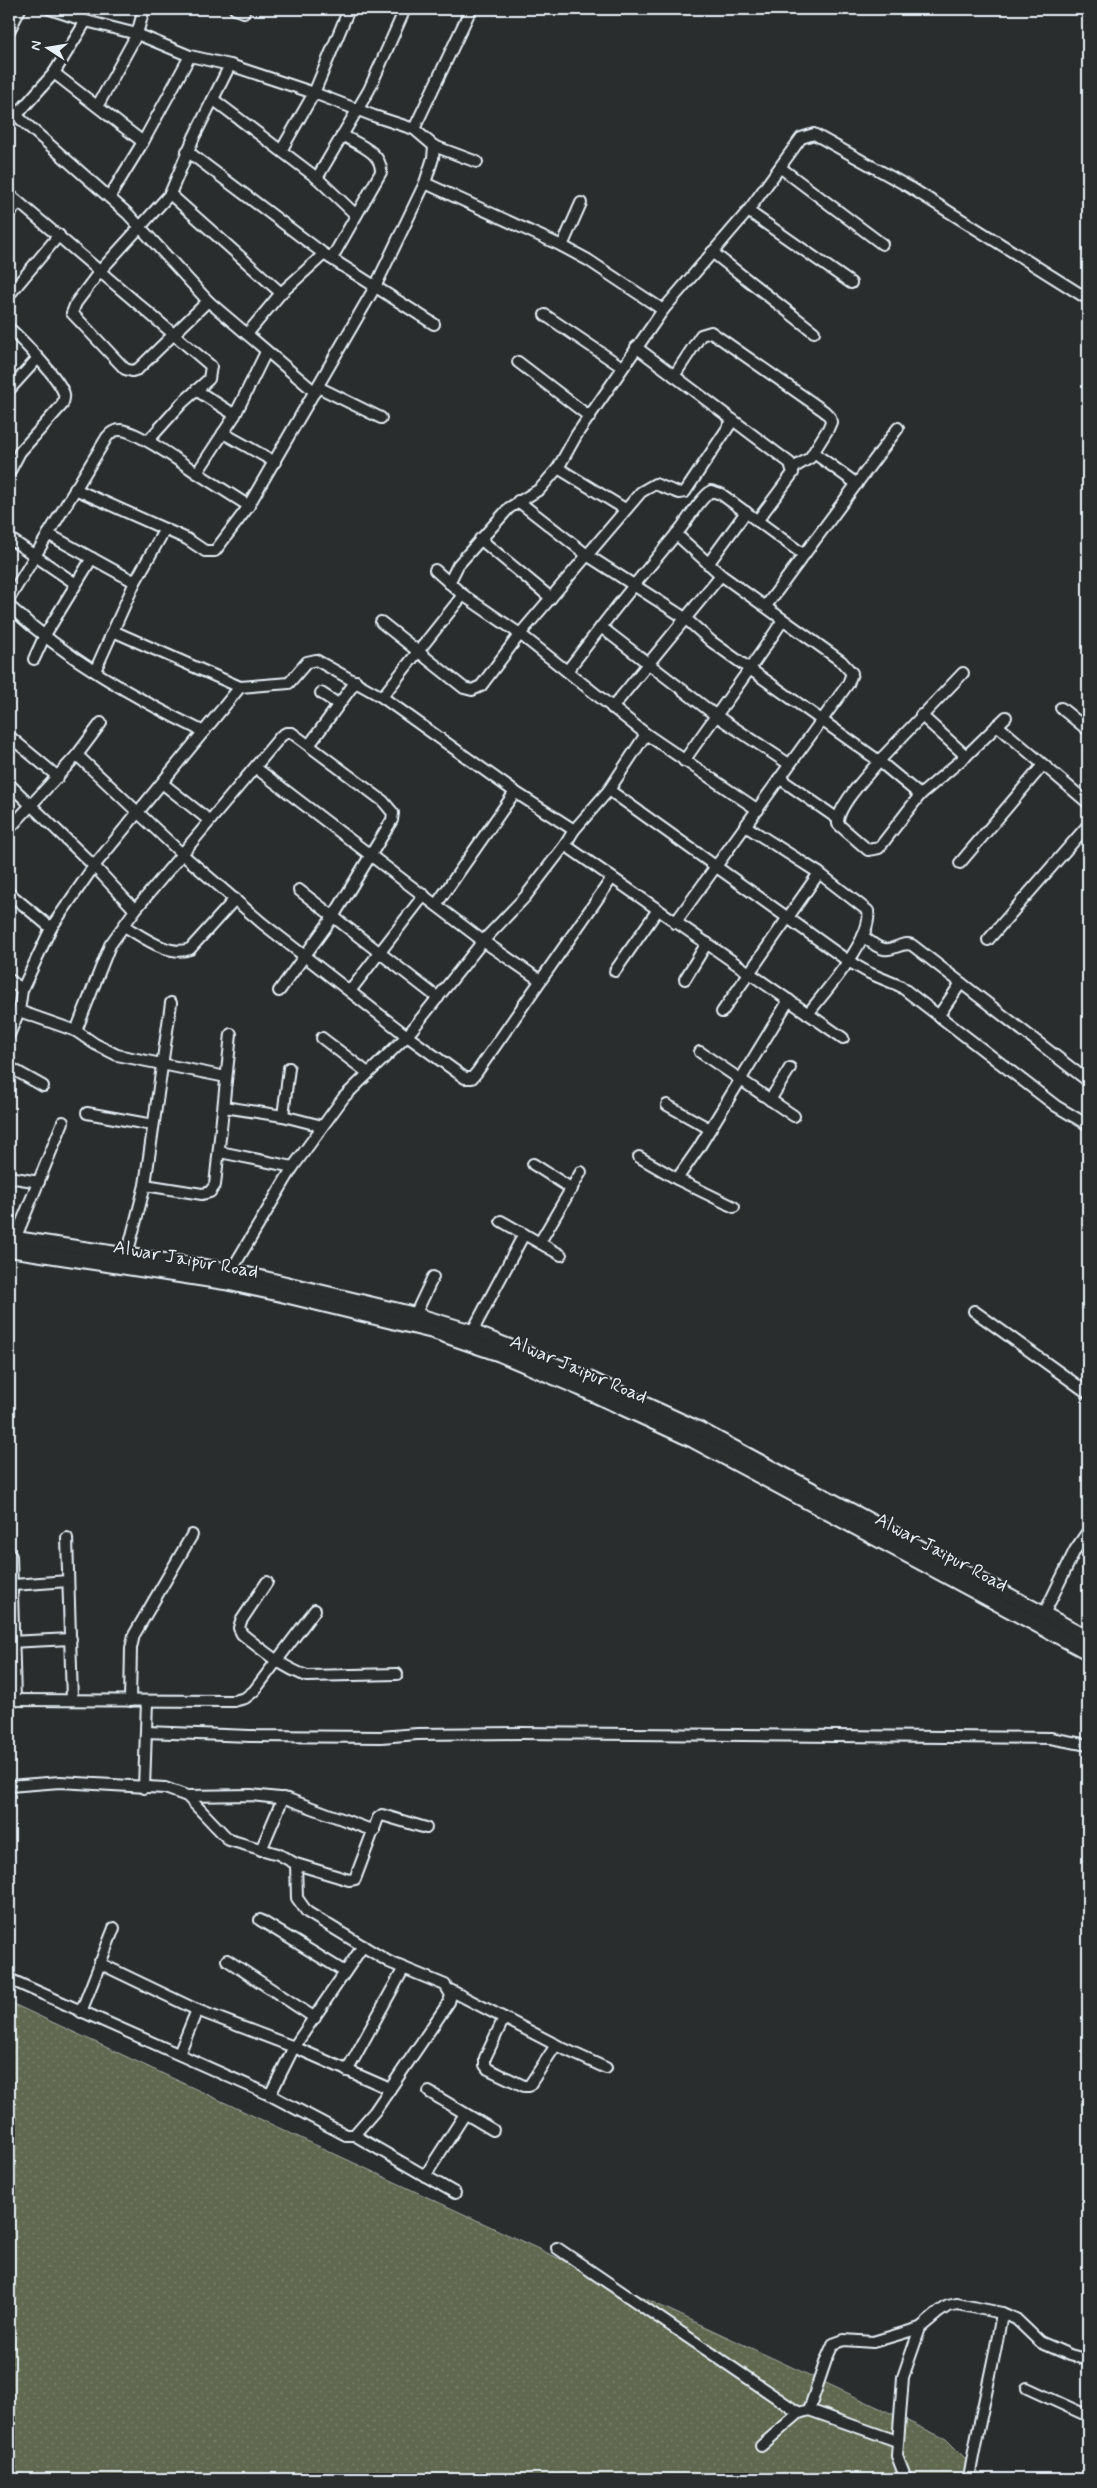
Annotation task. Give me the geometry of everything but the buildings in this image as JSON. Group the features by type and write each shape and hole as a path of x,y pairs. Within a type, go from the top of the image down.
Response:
{"main road":[{"name":"Alwar Jaipur Road","path":"11,1242 127,1255 231,1271 415,1315 472,1332 590,1379 681,1421 1044,1614 1057,1628 1088,1652"},
{"name":"Alwar Jaipur Road","path":"11,1242 225,1282 410,1325 476,1345 580,1388 693,1440 1057,1628 1087,1635"}],"street":[{"path":"9,31 20,9"},
{"path":"50,9 86,21 137,34 190,56 230,66 314,92 356,110 414,129 434,146 477,162"},
{"path":"98,105 137,34 144,9"},
{"path":"282,149 314,92 349,9"},
{"path":"317,178 369,90 405,9"},
{"path":"414,129 472,9"},
{"path":"86,21 54,73 12,113 110,196 208,301 266,352 317,389 381,418"},
{"path":"110,196 143,142 190,56"},
{"path":"208,301 138,369 132,371 125,369 72,313 76,303 100,271 170,194 188,151 230,66"},
{"path":"54,73 98,105 143,142"},
{"path":"214,100 282,149 317,178 356,215"},
{"path":"449,583 458,565 480,539 518,501 540,489 558,468 577,434 590,418 622,367 663,310 748,211 801,138 814,134 911,188 1088,299"},
{"path":"247,334 281,293 328,256 356,215 381,172 381,164 376,156 342,135"},
{"path":"75,488 166,529 205,551 215,551 249,506 375,287 425,183 433,158 434,146"},
{"path":"188,151 328,256 434,324"},
{"path":"780,168 882,244"},
{"path":"425,183 562,246 588,260 663,310"},
{"path":"9,194 211,366 209,379 196,390 148,441"},
{"path":"170,194 281,293"},
{"path":"9,213 19,203"},
{"path":"562,246 581,203"},
{"path":"748,211 851,283"},
{"path":"9,295 59,235"},
{"path":"712,252 814,332"},
{"path":"545,315 622,367"},
{"path":"9,328 61,386 65,396 62,405 54,416 20,452 9,473"},
{"path":"674,376 701,335 710,332 830,417 831,422 828,430 814,453 810,458 793,468 788,481 757,521"},
{"path":"636,347 790,463 793,468"},
{"path":"197,473 235,415 266,352"},
{"path":"9,390 37,359"},
{"path":"518,362 590,418"},
{"path":"196,390 235,415"},
{"path":"381,622 464,688 472,690 481,686 520,634 625,509 650,485 655,484 679,493 685,492 733,420"},
{"path":"766,606 898,428"},
{"path":"9,599 106,437 113,431 122,429 148,441 249,506"},
{"path":"223,433 275,462"},
{"path":"814,453 857,484"},
{"path":"558,468 625,509"},
{"path":"567,671 633,584 676,534 705,495 711,491 720,494 804,555"},
{"path":"518,501 587,555 685,618 752,670 879,761 920,795"},
{"path":"708,564 746,512"},
{"path":"95,671 135,582 166,529"},
{"path":"48,534 135,582"},
{"path":"675,923 747,827 789,764 848,684 852,673 841,661 708,564 676,534"},
{"path":"9,538 76,584"},
{"path":"480,539 551,598"},
{"path":"34,658 45,635 92,558"},
{"path":"435,570 463,595 520,634 646,734 758,810"},
{"path":"612,708 721,574"},
{"path":"382,697 463,595"},
{"path":"9,606 95,671 141,701 204,732"},
{"path":"684,761 715,715 752,670 783,620"},
{"path":"601,627 649,662 715,715 789,764"},
{"path":"113,630 240,687 289,684 311,660 316,660 382,697 515,792 574,830"},
{"path":"963,673 879,761 846,803 838,819 838,824 868,850 879,848 920,795 966,756 1006,717"},
{"path":"310,744 356,681"},
{"path":"9,1034 19,1010 22,990 51,928 94,866 240,687"},
{"path":"321,693 338,704"},
{"path":"1061,708 1088,730"},
{"path":"921,715 966,756"},
{"path":"9,829 30,804 58,777 101,723"},
{"path":"997,726 1088,803"},
{"path":"76,1031 110,945 135,910 286,732 292,733 310,744 383,801 394,813 392,820 333,917 279,991"},
{"path":"231,1271 292,1167 344,1097 407,1036 483,941 525,897 565,845 574,830 609,790 646,734"},
{"path":"9,736 58,777"},
{"path":"77,755 182,854 235,899 407,1036 465,1078 472,1078 612,878"},
{"path":"960,863 1043,764"},
{"path":"256,768 483,941 540,980"},
{"path":"780,778 838,819"},
{"path":"162,783 210,821"},
{"path":"9,784 94,866 135,910"},
{"path":"609,790 848,961 869,973 900,986 1056,1106 1088,1125"},
{"path":"436,905 515,792"},
{"path":"988,940 1088,825"},
{"path":"747,827 819,873 868,911 870,919 863,936 848,961 808,1014"},
{"path":"565,845 843,1038"},
{"path":"722,1012 819,873"},
{"path":"298,890 438,998"},
{"path":"9,894 51,928"},
{"path":"350,991 378,952 424,895"},
{"path":"124,926 163,947 184,951 190,949 235,899"},
{"path":"615,971 657,910"},
{"path":"863,936 882,949 888,950 904,944 912,945 1088,1081"},
{"path":"685,979 707,944"},
{"path":"9,979 22,990"},
{"path":"939,1015 962,983"},
{"path":"676,1179 710,1129 789,1000"},
{"path":"127,1255 145,1185 171,1003"},
{"path":"19,1010 76,1031 117,1056 226,1077"},
{"path":"145,1185 202,1194 210,1192 215,1185 232,1034"},
{"path":"322,1038 368,1073"},
{"path":"700,1052 794,1116"},
{"path":"9,1067 43,1086"},
{"path":"283,1116 289,1068"},
{"path":"770,1100 790,1068"},
{"path":"667,1105 710,1129"},
{"path":"224,1107 283,1116 322,1126"},
{"path":"87,1112 153,1125"},
{"path":"11,1242 39,1182 63,1122"},
{"path":"220,1152 292,1167"},
{"path":"639,1157 676,1179 734,1207"},
{"path":"533,1164 572,1189"},
{"path":"540,1242 581,1172"},
{"path":"9,1177 39,1182"},
{"path":"501,1221 561,1255"},
{"path":"472,1332 524,1234"},
{"path":"415,1315 433,1277"},
{"path":"974,1311 1088,1393"},
{"path":"1044,1614 1075,1550 1088,1531"},
{"path":"130,1701 131,1648 134,1635 192,1535"},
{"path":"67,1538 72,1700"},
{"path":"11,1556 13,1585 11,1642 12,1700 234,1701 245,1698 262,1681 315,1610"},
{"path":"13,1585 68,1581"},
{"path":"267,1582 241,1621 239,1628 242,1634 277,1660 296,1672 307,1676 397,1674"},
{"path":"11,1642 71,1639"},
{"path":"144,1788 147,1701"},
{"path":"146,1732 259,1736 381,1737 417,1734 521,1733 1050,1738 1088,1745"},
{"path":"9,1786 60,1782 165,1788 187,1796 251,1795 283,1798 374,1831"},
{"path":"187,1796 229,1840 278,1854 296,1864 349,1880 355,1879 382,1815 426,1828"},
{"path":"261,1850 283,1798"},
{"path":"296,1864 295,1890 301,1906 389,1962 445,1985 448,1989 556,2045 606,2068"},
{"path":"260,1920 346,1972"},
{"path":"81,2012 114,1928"},
{"path":"270,2095 294,2047 363,1946"},
{"path":"227,1960 314,2018"},
{"path":"99,1963 198,2010 294,2047 390,2090"},
{"path":"347,2071 404,1968"},
{"path":"9,1979 270,2095 346,2135 354,2136 455,2193"},
{"path":"354,2136 361,2130 390,2090 449,2002 450,1995 448,1989"},
{"path":"178,2054 198,2010"},
{"path":"504,2018 485,2058 485,2065 488,2069 524,2086 529,2086 556,2045"},
{"path":"429,2092 493,2130"},
{"path":"425,2176 465,2114"},
{"path":"557,2248 804,2412 896,2440"},
{"path":"761,2446 804,2412 833,2344 844,2340 873,2342 920,2328 948,2306 957,2304 1002,2313 1016,2319 1040,2342 1070,2355 1088,2360"},
{"path":"969,2479 979,2421 995,2358 1002,2313"},
{"path":"906,2479 897,2456 896,2440 902,2377 920,2328"},
{"path":"1026,2388 1088,2416"}],"green space":[{"path":"9,2002 946,2439 986,2479 9,2479"}]}
